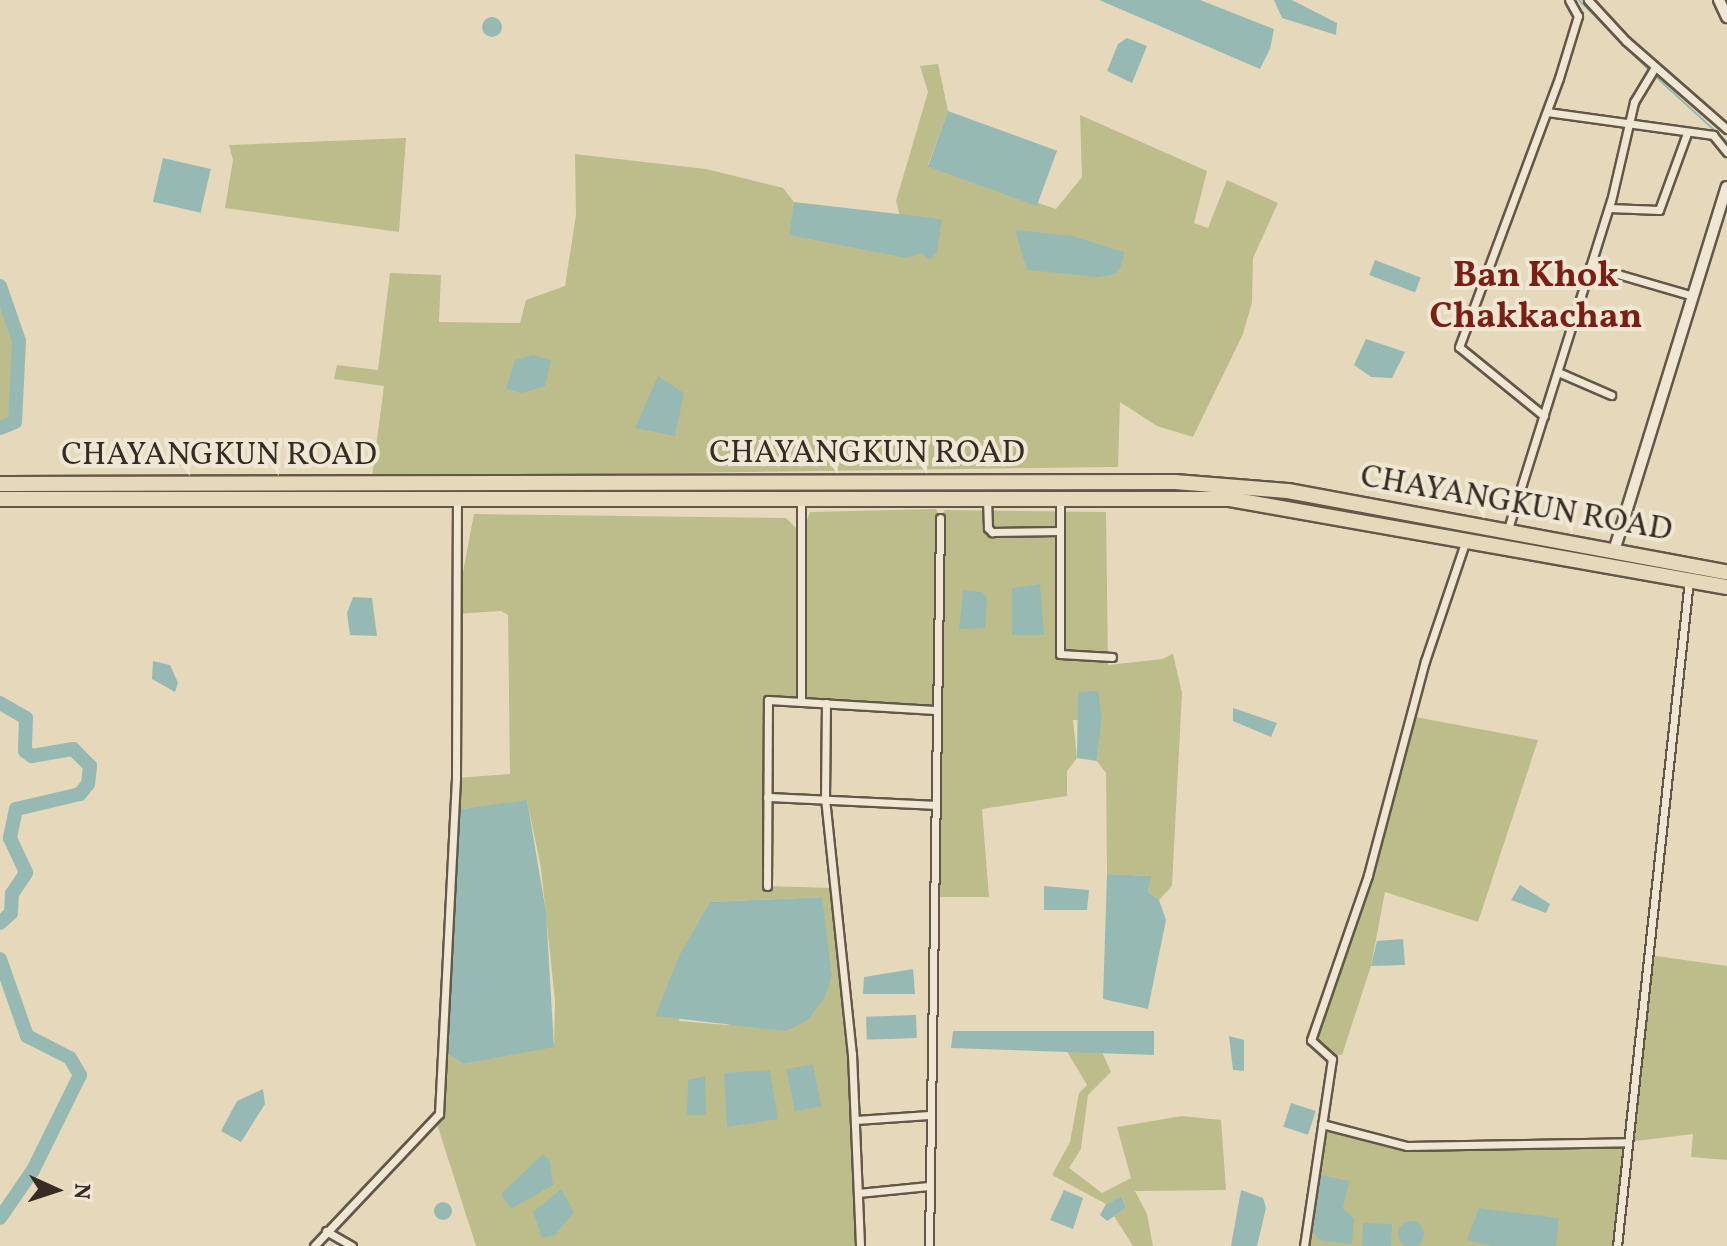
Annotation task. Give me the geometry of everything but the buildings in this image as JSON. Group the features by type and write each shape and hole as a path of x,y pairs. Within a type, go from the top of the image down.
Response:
{"highway":[{"name":"CHAYANGKUN ROAD","path":"0,484 846,490 1231,485 1727,572"},
{"name":"CHAYANGKUN ROAD","path":"0,499 801,498 846,490 987,497 1230,499 1727,587"}],"street":[{"path":"1544,416 1459,347 1547,112 1578,16 1569,0"},
{"path":"1588,0 1654,68 1727,129"},
{"path":"1719,0 1727,17"},
{"path":"1507,532 1609,208 1634,102 1654,68"},
{"path":"1547,112 1629,127 1713,135 1727,152"},
{"path":"1609,208 1659,210 1687,133"},
{"path":"1614,551 1727,187"},
{"path":"1590,266 1693,296"},
{"path":"1558,372 1611,395"},
{"path":"987,497 988,528 992,532 1059,531"},
{"path":"1060,497 1060,654 1112,657"},
{"path":"314,1246 439,1114 456,778 457,498"},
{"path":"801,498 801,702"},
{"path":"929,1246 940,518"},
{"path":"1304,1246 1332,1059 1311,1040 1368,875 1425,661 1466,540"},
{"path":"1617,1246 1689,580"},
{"path":"767,886 768,700 936,710"},
{"path":"826,703 825,798 856,1120 860,1246"},
{"path":"767,797 934,805"},
{"path":"856,1120 929,1115"},
{"path":"1322,1124 1407,1146 1628,1142"},
{"path":"858,1193 929,1186"},
{"path":"326,1231 352,1246"}],"green space":[{"path":"938,64 948,111 928,165 1056,209 1082,177 1080,115 1207,171 1194,223 1208,228 1227,180 1278,203 1253,258 1252,302 1243,334 1193,437 1157,426 1120,402 1118,467 372,477 384,386 334,379 337,365 378,370 390,273 441,275 439,322 520,323 526,300 565,286 576,215 575,154 706,169 783,188 794,202 790,235 922,253 942,219 900,216 896,201 928,92 920,66"},
{"path":"406,138 399,232 225,208 233,160 229,145"},
{"path":"0,286 19,341 15,422 0,428"},
{"path":"936,509 940,517 945,510 1106,512 1108,665 1162,659 1173,654 1182,693 1172,886 1159,900 1148,892 1150,876 1107,874 1106,773 1097,761 1102,720 1073,720 1077,758 1067,771 1067,796 982,809 989,897 932,897 936,710 769,700 767,886 833,888 843,952 860,1246 476,1246 436,1121 442,1050 463,1064 554,1046 555,1001 541,868 527,801 455,810 456,778 510,774 508,615 501,611 455,614 474,514 786,518 802,534 810,512","holes":["821,897 832,975 728,1025 679,1021 710,902"]},
{"path":"1410,716 1538,740 1478,922 1385,892 1371,966 1342,1055 1329,1054 1311,1044 1368,875"},
{"path":"1649,955 1727,966 1727,1160 1691,1157 1693,1134 1628,1142"},
{"path":"1066,1050 1102,1052 1111,1072 1088,1095 1081,1149 1069,1168 1102,1193 1131,1178 1117,1127 1182,1116 1221,1120 1226,1190 1135,1191 1147,1214 1153,1246 1133,1246 1114,1216 1126,1208 1121,1196 1106,1204 1052,1175 1070,1142 1079,1093 1087,1085"},
{"path":"1322,1124 1391,1144 1628,1142 1617,1246 1304,1246"}],"water":[{"path":"1099,0 1200,0 1274,29 1270,49 1260,69"},
{"path":"1274,0 1292,0 1337,23 1336,35 1282,18"},
{"path":"492,17 499,20 502,27 499,34 492,37 485,34 482,27 485,20"},
{"path":"1127,38 1147,46 1132,83 1107,71 1118,44"},
{"path":"948,111 1057,151 1037,206 928,166"},
{"path":"163,158 211,169 201,213 153,202"},
{"path":"794,202 942,219 937,252 930,260 922,253 906,258 789,235"},
{"path":"1015,230 1072,236 1124,252 1121,266 1115,274 1098,277 1027,270"},
{"path":"1375,260 1421,278 1415,292 1369,275"},
{"path":"1366,339 1405,352 1392,378 1371,377 1354,365"},
{"path":"533,355 551,360 545,386 522,393 506,389 515,360"},
{"path":"658,376 684,393 675,436 635,428"},
{"path":"1040,584 1044,635 1012,635 1012,588"},
{"path":"963,590 982,592 987,599 985,628 959,629"},
{"path":"353,597 372,598 377,636 350,635 347,613"},
{"path":"153,661 170,665 178,683 175,692 152,679"},
{"path":"1098,691 1102,720 1097,761 1077,758 1078,692"},
{"path":"1233,708 1277,723 1271,737 1233,721"},
{"path":"527,800 546,912 554,1047 463,1064 442,1050 455,810"},
{"path":"1107,874 1151,876 1148,892 1159,900 1166,920 1148,1009 1103,999"},
{"path":"1520,885 1550,904 1546,913 1511,900"},
{"path":"1044,886 1089,890 1087,910 1044,910"},
{"path":"822,897 832,975 825,997 808,1020 786,1031 655,1016 679,956 710,902"},
{"path":"1403,939 1405,965 1371,966 1377,941"},
{"path":"913,969 915,994 863,994 864,977"},
{"path":"916,1015 917,1038 867,1040 866,1017"},
{"path":"953,1031 1154,1031 1154,1055 951,1048"},
{"path":"1229,1036 1244,1040 1244,1071 1233,1070"},
{"path":"813,1064 821,1106 795,1111 786,1069"},
{"path":"770,1070 778,1119 727,1127 724,1073"},
{"path":"705,1076 706,1115 687,1115 688,1080"},
{"path":"263,1089 265,1104 241,1142 221,1131 237,1101"},
{"path":"1291,1103 1316,1111 1308,1135 1283,1127"},
{"path":"543,1154 550,1161 553,1185 511,1209 501,1194"},
{"path":"1321,1175 1349,1181 1343,1208 1354,1219 1352,1244 1321,1241 1312,1231"},
{"path":"561,1189 574,1212 555,1235 542,1238 533,1212"},
{"path":"1064,1190 1083,1198 1073,1229 1050,1220"},
{"path":"1241,1190 1263,1198 1266,1208 1257,1246 1231,1246"},
{"path":"1121,1196 1126,1208 1107,1221 1100,1215 1106,1204"},
{"path":"439,1202 447,1202 452,1211 450,1218 439,1220 434,1215 434,1207"},
{"path":"1479,1208 1559,1218 1556,1246 1491,1246 1467,1240"},
{"path":"1411,1221 1420,1225 1424,1234 1420,1243 1411,1247 1402,1243 1398,1234 1402,1225"},
{"path":"1363,1223 1392,1224 1391,1246 1362,1246"}],"waterway":[{"path":"1579,0 1650,71"},
{"path":"1654,75 1727,142"},
{"path":"0,286 19,341 15,422 0,428"},
{"path":"0,703 26,718 25,751 32,756 73,749 90,766 88,784 80,794 16,809 10,838 26,873 12,894 11,913 0,923"},
{"path":"0,959 27,1036 70,1058 80,1075 33,1170 0,1218"}],"district":[{"name":"Ban Khok Chakkachan","path":"1536,298"}]}
